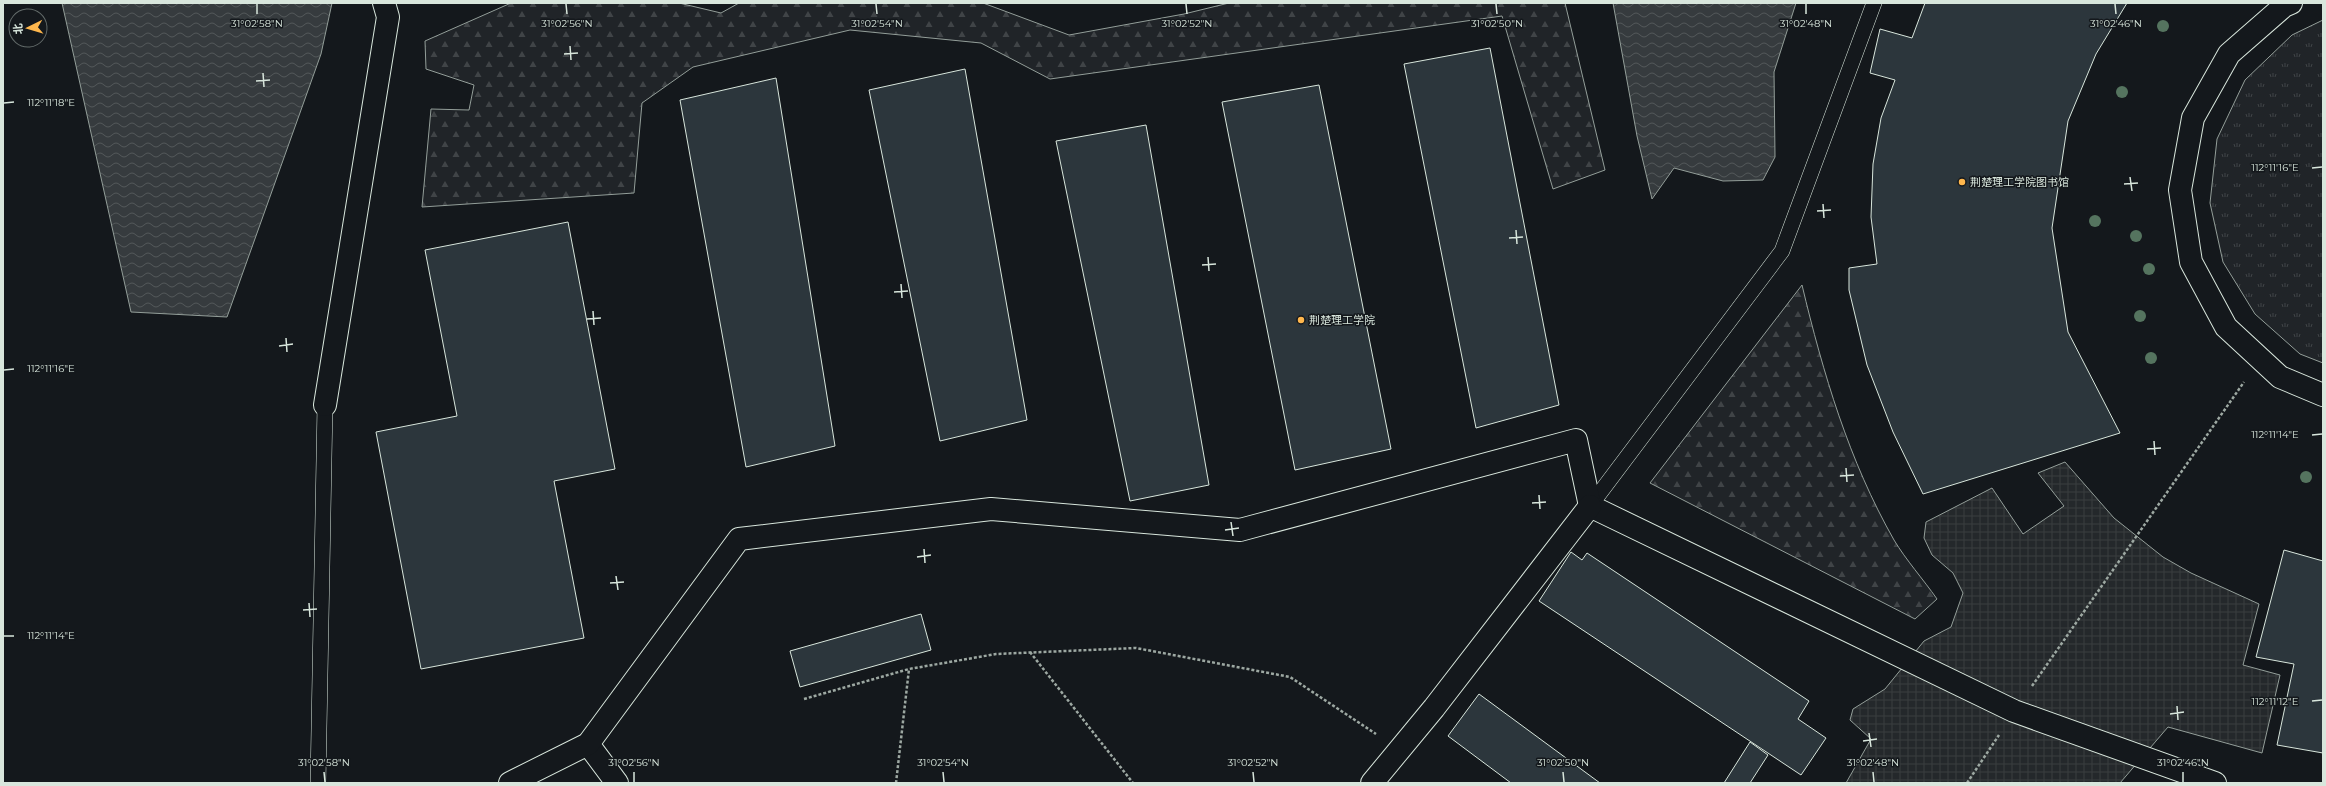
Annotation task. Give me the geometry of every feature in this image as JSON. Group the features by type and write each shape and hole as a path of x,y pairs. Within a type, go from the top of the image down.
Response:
{"street":[{"path":"2291,3 2284,6 2229,54 2193,118 2180,190 2191,262 2226,327 2280,376 2323,395"},
{"path":"325,405 386,10"},
{"path":"510,783 588,744 739,539 991,509 1240,530 1576,440 1590,506 1372,783"},
{"path":"1590,506 2014,711 2215,783"},
{"path":"588,744 616,783"}],"lane":[{"path":"1590,506 1782,250 1874,3"},
{"path":"318,783 325,405"}],"path":[{"path":"1967,783 2014,711 2261,359"},
{"path":"804,699 909,669 996,654 1136,648 1290,677 1400,749"},
{"path":"1030,652 1133,783"},
{"path":"896,783 909,669"}],"green space":[{"path":"511,3 679,3 721,13 739,3 983,3 1069,35 1184,14 1229,3 1565,3 1605,170 1553,189 1502,16 1050,79 981,43 850,30 693,67 642,103 634,193 422,207 431,109 469,110 474,85 426,69 425,41"},
{"path":"2323,20 2323,363 2300,354 2255,314 2223,262 2210,203 2217,139 2245,80 2292,35"},
{"path":"1802,285 1828,384 1864,479 1894,540 1937,599 1915,619 1650,483"}],"shaded area":[{"path":"2065,462 2114,518 2163,557 2191,573 2259,604 2243,665 2280,675 2262,753 2168,727 2120,783 1846,783 1871,739 1850,720 1853,709 1885,689 1924,641 1951,627 1963,593 1953,573 1932,555 1924,538 1926,522 1992,488 2023,534 2064,506 2038,473"}],"water":[{"path":"62,3 332,3 321,54 227,317 131,312"},
{"path":"1613,3 1796,3 1774,72 1775,157 1763,180 1723,181 1674,168 1652,199 1637,136"}],"building":[{"path":"1925,3 2127,3 2096,54 2068,121 2052,228 2068,332 2120,433 1923,494 1893,432 1867,365 1849,290 1849,268 1877,264 1871,217 1873,164 1881,118 1895,80 1870,73 1880,29 1912,38"},
{"path":"1490,48 1559,405 1476,428 1404,64"},
{"path":"965,69 1027,420 940,441 869,90"},
{"path":"776,78 835,446 746,467 680,100"},
{"path":"1319,85 1391,449 1295,470 1222,102"},
{"path":"1146,125 1209,485 1130,501 1056,141"},
{"path":"568,222 615,469 554,481 584,638 421,669 376,432 457,416 425,250"},
{"path":"2284,550 2323,561 2323,753 2277,745 2294,664 2256,657"},
{"path":"1571,552 1582,560 1587,553 1809,701 1798,719 1826,738 1801,775 1539,601"},
{"path":"921,614 931,650 800,687 790,651"},
{"path":"1479,694 1600,783 1511,783 1448,736"},
{"path":"1750,742 1768,755 1750,783 1724,783"}],"place":[{"name":"荆楚理工学院图书馆","path":"1962,182"},
{"name":"荆楚理工学院","path":"1301,320"}]}
